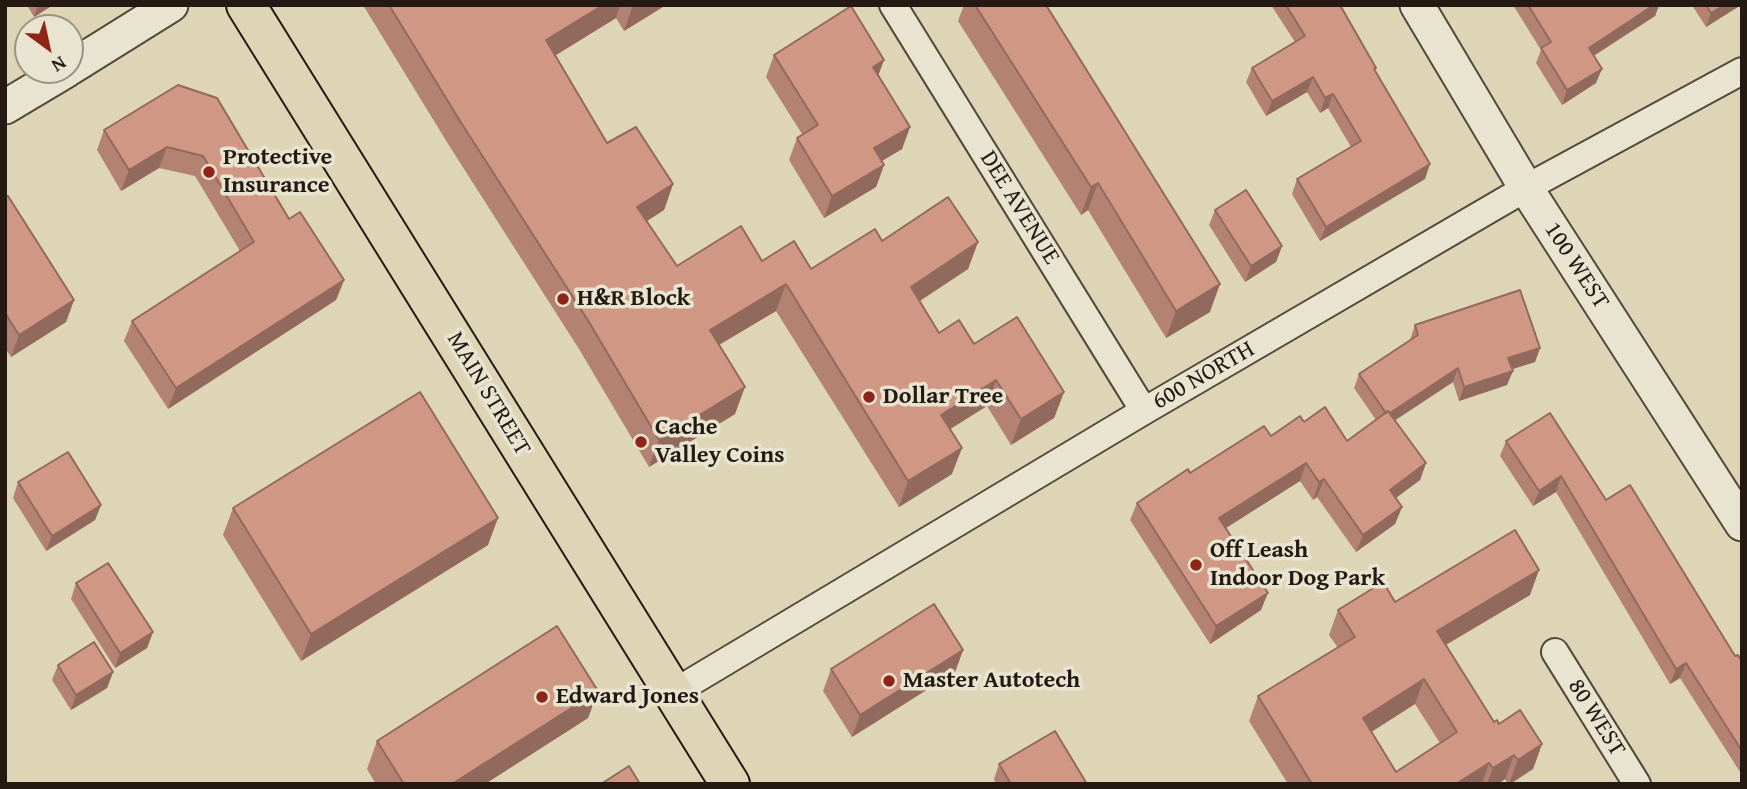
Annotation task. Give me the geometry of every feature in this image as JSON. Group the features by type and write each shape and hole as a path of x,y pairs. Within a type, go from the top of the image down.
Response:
{"main road":[{"name":"MAIN STREET","path":"246,5 730,784"}],"street":[{"path":"84,59 171,5"},
{"name":"DEE AVENUE","path":"893,5 1144,411"},
{"name":"100 WEST","path":"1417,5 1526,188 1742,524"},
{"name":"600 NORTH","path":"673,693 1144,411 1526,188 1742,71"},
{"path":"5,107 43,84"},
{"name":"80 WEST","path":"1555,652 1637,784"}],"building":[{"path":"389,5 603,5 546,40 607,143 636,127 673,184 637,207 677,266 741,226 762,261 794,241 811,269 875,229 882,241 948,197 978,242 911,287 939,333 959,320 974,344 1017,317 1064,392 1021,419 996,380 941,415 962,448 908,481 786,284 710,330 745,387 659,440 589,322"},
{"path":"975,5 1046,5 1220,284 1176,311 1098,183 1091,187"},
{"path":"1286,5 1340,5 1430,164 1326,227 1297,179 1361,141 1333,94 1325,98 1313,77 1272,101 1252,68 1305,36"},
{"path":"1528,5 1654,5 1589,48 1602,69 1567,90 1541,48 1551,42"},
{"path":"1706,5 1724,5 1711,13"},
{"path":"851,6 884,60 873,67 910,127 874,148 884,165 832,196 797,138 818,125 774,55"},
{"path":"178,85 217,98 289,219 300,212 344,280 176,388 132,321 254,242 203,156 167,147 129,170 104,130"},
{"path":"1246,190 1282,246 1251,266 1215,210"},
{"path":"8,196 74,300 19,335 5,313 5,197"},
{"path":"1520,290 1540,348 1508,358 1513,371 1464,387 1458,368 1390,413 1386,413 1359,374 1418,335 1415,325"},
{"path":"420,392 498,518 311,634 233,508"},
{"path":"1325,407 1347,441 1388,411 1426,463 1390,490 1402,507 1363,535 1324,479 1319,482 1306,463 1219,518 1268,593 1216,626 1137,503 1188,469 1190,473 1264,426 1271,436 1300,416 1304,422"},
{"path":"1550,413 1606,500 1630,485 1735,656 1738,655 1742,662 1742,751 1686,663 1676,669 1561,476 1539,491 1506,441"},
{"path":"68,452 101,505 52,536 18,482"},
{"path":"1515,530 1539,570 1437,631 1494,722 1497,720 1499,724 1520,710 1542,744 1518,760 1514,755 1493,768 1489,763 1456,784 1312,784 1258,696 1355,637 1338,610 1383,582 1395,602","holes":["1424,679 1457,732 1396,772 1363,718"]},
{"path":"108,563 153,632 120,653 76,583"},
{"name":"Master Autotech","path":"934,604 963,650 860,715 831,669"},
{"path":"557,626 598,691 452,784 404,784 377,741"},
{"path":"94,642 113,672 76,695 58,665"},
{"path":"1055,731 1087,784 1011,784 999,764"},
{"path":"629,766 640,784 601,784"}],"place":[{"name":"Protective Insurance","path":"209,172"},
{"name":"H&R Block","path":"563,299"},
{"name":"Dollar Tree","path":"869,397"},
{"name":"Cache Valley Coins","path":"641,442"},
{"name":"Off Leash Indoor Dog Park","path":"1196,565"},
{"name":"Master Autotech","path":"889,681"},
{"name":"Edward Jones","path":"542,697"}]}
